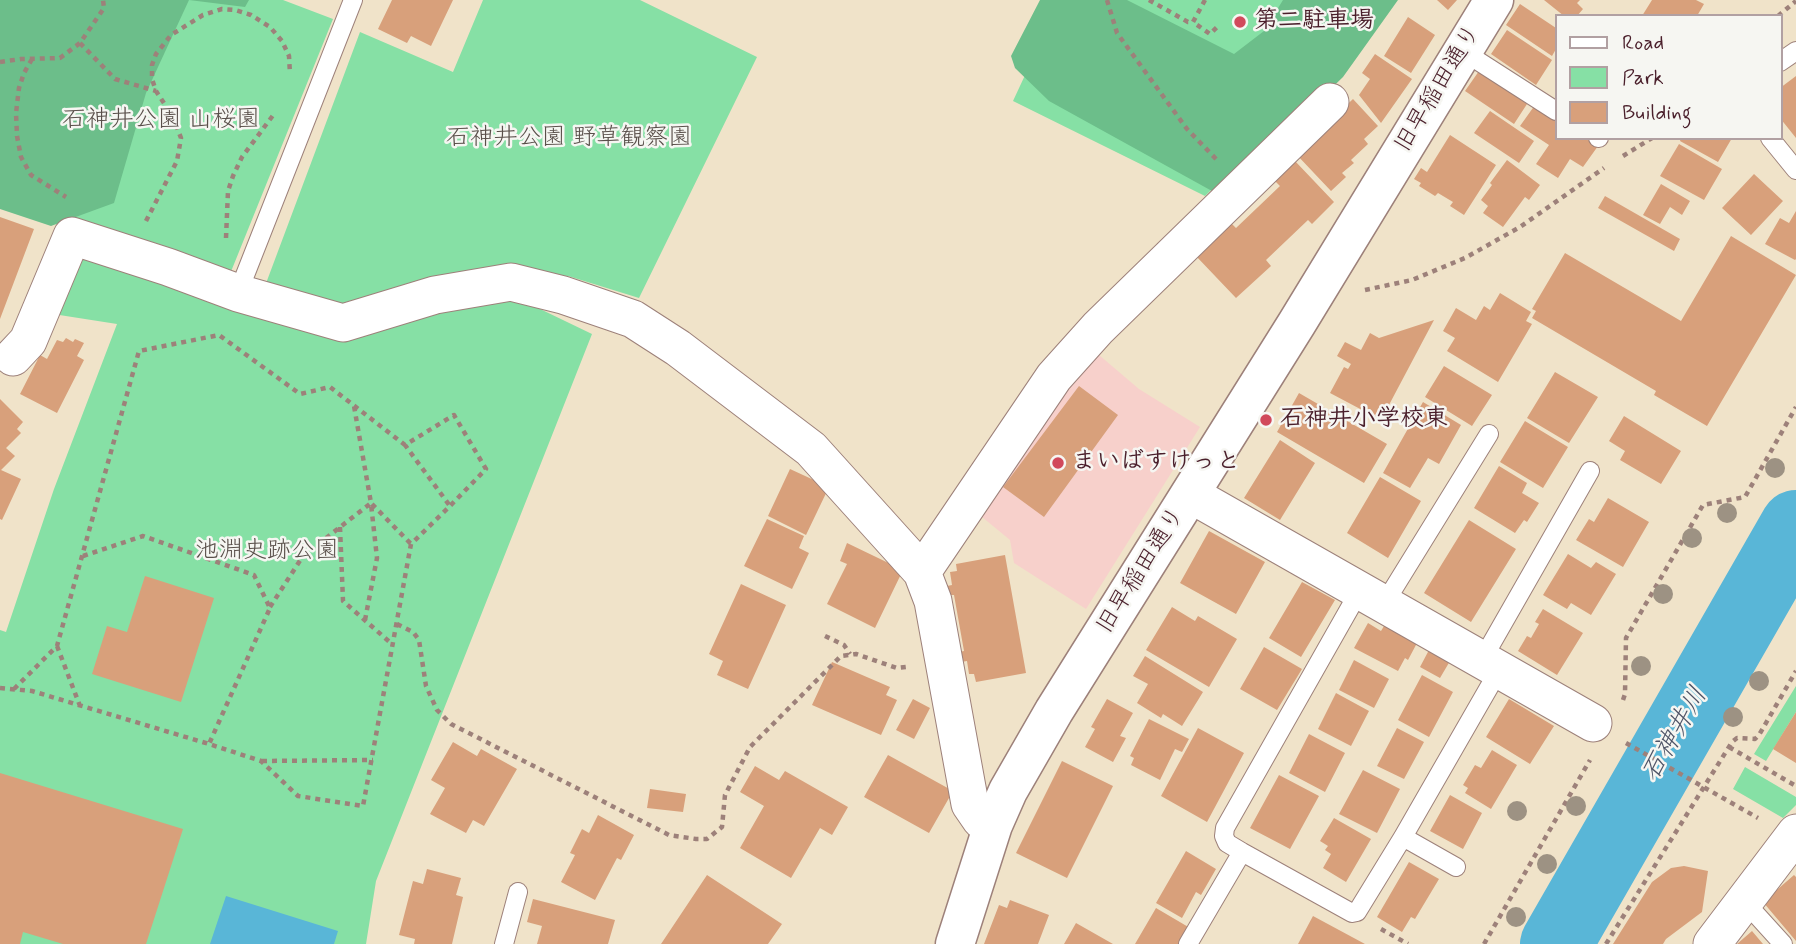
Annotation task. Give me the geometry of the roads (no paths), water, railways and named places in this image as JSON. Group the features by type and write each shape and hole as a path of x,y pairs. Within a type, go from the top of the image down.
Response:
{"main road":[{"name":"旧早稲田通り","path":"955,944 993,825 1008,791 1054,711 1297,323 1461,50 1494,0"}],"street":[{"path":"922,572 1054,377 1098,328 1330,102"},
{"path":"4,360 28,341 72,236 238,293 344,323 435,295 511,282 563,295 634,319 678,348 811,449 922,572 933,601 970,804 981,820 993,825"},
{"path":"1190,494 1606,730"},
{"path":"1712,944 1794,835"}],"lane":[{"path":"238,293 353,0"},
{"path":"1461,50 1554,110"},
{"path":"1772,140 1796,170"},
{"path":"1489,434 1372,597 1225,828 1227,843 1352,913 1361,909 1403,837 1590,471"},
{"path":"1403,837 1456,867"},
{"path":"1188,944 1242,852"},
{"path":"504,944 518,892"},
{"path":"1744,901 1783,944"}],"water":[{"path":"226,896 338,931 334,944 210,944"}],"waterway":[{"name":"石神井川","path":"1556,944 1796,526"}],"place":[{"name":"第二駐車場","path":"1240,22"},
{"name":"石神井小学校東","path":"1266,420"},
{"name":"まいばすけっと","path":"1058,463"}],"park label":[{"name":"石神井公園 山桜園","path":"161,121"},
{"name":"石神井公園 野草観察園","path":"569,139"},
{"name":"池淵史跡公園","path":"267,552"}]}
